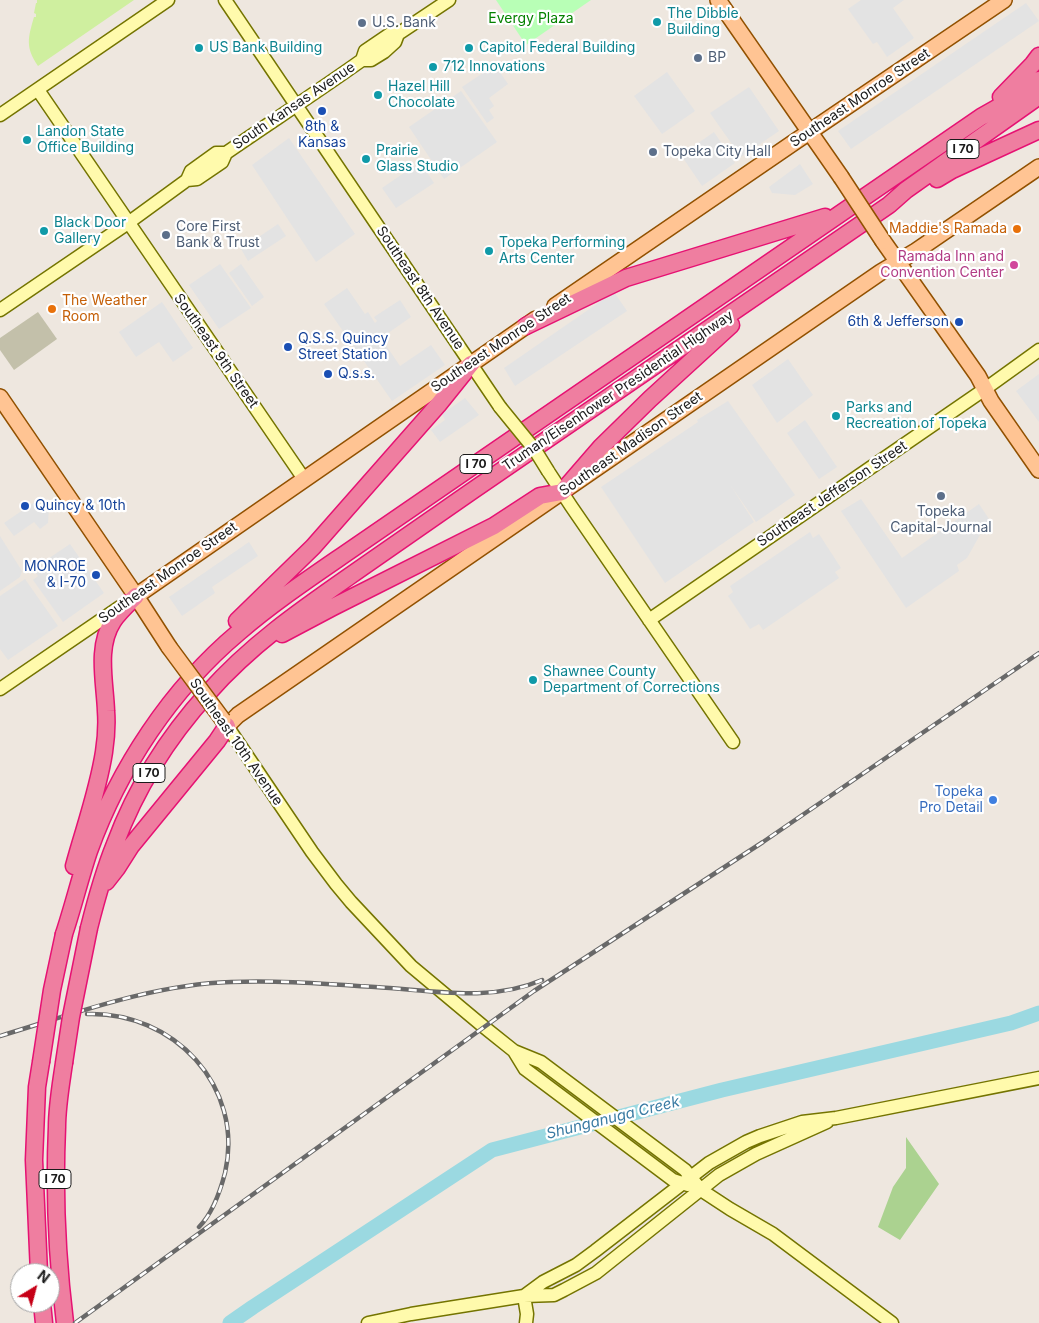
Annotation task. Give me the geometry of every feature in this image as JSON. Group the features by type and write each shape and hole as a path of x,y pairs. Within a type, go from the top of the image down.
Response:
{"highway":[{"path":"981,117 1039,56"},
{"name":"Truman/Eisenhower Presidential Highway","path":"39,1263 34,1160 37,1087 52,990 64,934 90,851 108,806 124,774 165,711 193,677 246,626 294,589 843,211 1039,80"},
{"name":"Truman/Eisenhower Presidential Highway","path":"65,1323 57,1244 56,1126 72,1010 89,928 99,889 115,842 153,767 186,718 227,672 251,650 317,598 790,274 1039,96"},
{"path":"889,205 952,170 1039,130"},
{"path":"526,326 626,278 843,211"},
{"path":"227,672 275,638 494,526 540,496 562,492 601,447 650,399 721,333 790,274"},
{"path":"212,658 232,626 313,547 438,405 471,364"},
{"path":"73,903 70,881 96,788 104,750 106,717 105,644 113,621 136,596"},
{"path":"99,889 109,879 131,846 217,741 225,723"}],"main road":[{"path":"0,115 168,0"},
{"name":"Southeast 8th Avenue","path":"225,0 500,407 548,470 733,742"},
{"name":"South Kansas Avenue","path":"0,310 128,223 187,180 198,179 222,162 226,153 362,60 371,60 384,52 395,42 398,34 449,0"},
{"path":"718,0 978,376 992,401 1039,470"},
{"name":"Southeast Monroe Street","path":"0,689 526,326 1004,0"},
{"name":"Southeast 9th Street","path":"38,90 304,479"},
{"name":"Southeast Madison Street","path":"225,723 881,272 1039,167"},
{"name":"Southeast Jefferson Street","path":"649,620 1039,350"},
{"name":"Southeast 10th Avenue","path":"0,397 169,647 225,723 312,852 351,902 411,966 456,1004 514,1051 541,1062 685,1170 687,1180"},
{"name":"Southeast 10th Avenue","path":"514,1051 525,1069 673,1180 687,1180 730,1209 773,1234 892,1323"},
{"path":"524,1296 543,1282 570,1268 596,1251 708,1163 760,1136 802,1122 836,1118 1039,1078"},
{"path":"368,1323 411,1314 524,1296 554,1295 586,1279 614,1259 720,1174 756,1154 836,1118"},
{"path":"524,1296 527,1314 526,1323"}],"shaded area":[{"path":"861,0 904,0 893,8 914,38 887,57 877,42 873,44 848,9"},
{"path":"1026,3 1039,21 851,149 838,131"},
{"path":"495,65 508,84 489,98 494,106 489,110 494,118 487,123 462,87"},
{"path":"667,72 695,111 662,134 634,96"},
{"path":"749,87 779,131 741,157 710,113"},
{"path":"461,91 497,142 444,179 409,127"},
{"path":"714,132 735,163 702,186 681,155"},
{"path":"289,138 355,234 316,262 252,165"},
{"path":"420,162 434,183 396,208 382,188"},
{"path":"800,164 813,184 795,195 772,193 769,187"},
{"path":"278,224 286,236 248,261 241,249"},
{"path":"220,264 251,308 219,329 189,285"},
{"path":"241,264 264,297 252,306 229,273"},
{"path":"347,288 365,314 368,312 375,323 377,321 374,317 400,300 411,317 381,338 400,366 431,345 445,365 392,401 324,304"},
{"path":"614,292 627,311 515,386 504,368"},
{"path":"162,302 193,348 173,362 159,342 136,357 119,332"},
{"path":"38,312 57,339 14,370 0,350 0,338"},
{"path":"788,359 813,395 777,423 752,385"},
{"path":"1039,374 1039,422 1016,391"},
{"path":"465,398 479,415 440,442 431,430 445,420 442,414"},
{"path":"728,401 795,495 756,522 731,486 754,522 665,583 601,487 698,422 697,420"},
{"path":"805,420 837,467 819,479 787,433"},
{"path":"42,497 49,507 48,523 40,529 34,522 14,536 4,523"},
{"path":"861,499 902,558 979,504 989,519 967,558 957,565 959,571 906,608 841,511"},
{"path":"810,532 813,538 819,534 841,568 835,572 839,578 763,630 759,624 750,629 728,596 733,592 730,586"},
{"path":"0,536 22,571 20,577 0,591"},
{"path":"249,542 258,556 212,587 215,593 182,616 169,597"},
{"path":"70,544 104,593 63,622 33,580 38,576 33,569"},
{"path":"25,579 58,626 8,660 0,649 0,596"}],"green space":[{"path":"37,0 134,0 38,66 29,48 29,37 34,17 36,17 34,13"},
{"name":"Evergy Plaza","path":"496,0 591,0 526,45"},
{"path":"906,1137 939,1184 900,1240 878,1227 893,1187 906,1168"}],"waterway":[{"name":"Shunganuga Creek","path":"230,1323 492,1150 722,1090 1011,1023 1039,1013"}],"railway":[{"path":"75,1323 534,991 763,842 1039,653"},
{"path":"0,1036 143,994 202,984 285,982 480,993 522,987 542,980"},
{"path":"87,1014 118,1016 148,1025 174,1040 196,1060 213,1084 224,1111 228,1141 225,1173 212,1209 199,1227"}],"place":[{"name":"The Dibble Building","path":"657,22"},
{"name":"U.S. Bank","path":"362,23"},
{"name":"US Bank Building","path":"199,48"},
{"name":"Capitol Federal Building","path":"469,48"},
{"name":"BP","path":"698,58"},
{"name":"712 Innovations","path":"433,67"},
{"name":"Hazel Hill Chocolate","path":"378,95"},
{"name":"8th & Kansas","path":"322,111"},
{"name":"Landon State Office Building","path":"27,140"},
{"name":"Topeka City Hall","path":"653,152"},
{"name":"Prairie Glass Studio","path":"366,159"},
{"name":"Maddie's Ramada","path":"1017,229"},
{"name":"Black Door Gallery","path":"44,231"},
{"name":"Core First Bank & Trust","path":"166,235"},
{"name":"Topeka Performing Arts Center","path":"489,251"},
{"name":"Ramada Inn and Convention Center","path":"1014,265"},
{"name":"The Weather Room","path":"52,309"},
{"name":"6th & Jefferson","path":"959,322"},
{"name":"Q.S.S. Quincy Street Station","path":"288,347"},
{"name":"Q.s.s.","path":"328,374"},
{"name":"Parks and Recreation of Topeka","path":"836,416"},
{"name":"Topeka Capital-Journal","path":"941,496"},
{"name":"Quincy & 10th","path":"25,506"},
{"name":"MONROE & I-70","path":"96,575"},
{"name":"Shawnee County Department of Corrections","path":"533,680"},
{"name":"Topeka Pro Detail","path":"993,800"}]}
